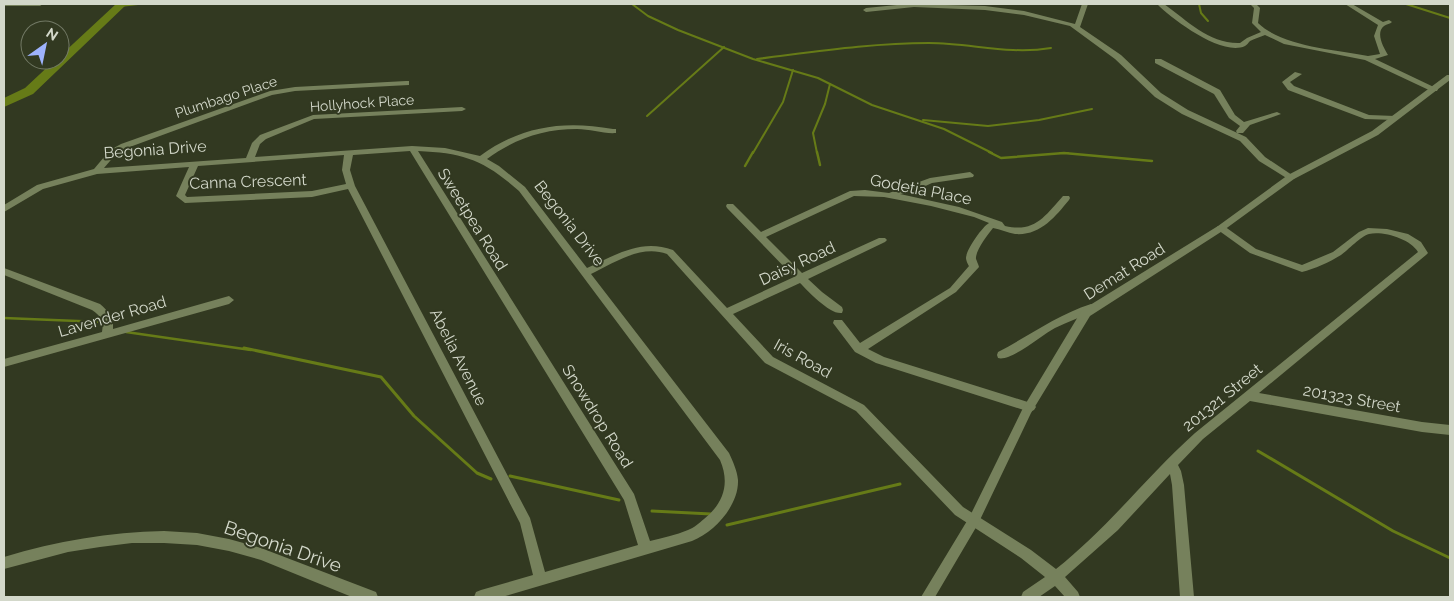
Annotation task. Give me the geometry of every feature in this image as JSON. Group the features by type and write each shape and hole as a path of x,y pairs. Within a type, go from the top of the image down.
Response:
{"street":[{"path":"4,4 40,4"},
{"path":"1077,26 1086,4"},
{"path":"1160,4 1192,28 1221,43 1242,45 1249,39 1265,33"},
{"path":"1254,4 1257,8 1255,23 1265,33 1279,40 1367,58 1434,89"},
{"path":"1348,4 1385,23 1376,34 1378,44 1384,56 1367,58"},
{"path":"866,10 914,5 985,8 1031,14 1077,26 1118,57 1170,104 1236,135 1248,144 1262,159 1291,177"},
{"path":"1158,61 1217,92 1232,116 1243,125"},
{"path":"1298,74 1286,82 1287,86 1368,117 1395,118"},
{"name":"Demat Road","path":"928,597 974,520 1030,407 1079,322 1092,308 1222,228 1291,177 1368,137 1450,77"},
{"name":"Plumbago Place","path":"97,171 113,152 124,146 270,93 295,89 406,83"},
{"name":"Hollyhock Place","path":"250,159 256,143 263,137 313,117 462,109"},
{"path":"1236,135 1243,125 1277,114"},
{"path":"481,159 506,141 547,129 594,128 613,131"},
{"name":"Begonia Drive","path":"4,209 40,187 97,171 412,148 460,152 502,169 522,189 725,457 730,466 731,482 728,499 714,521 692,535 540,578 481,597"},
{"name":"Sweetpea Road","path":"412,148 509,306"},
{"name":"Abelia Avenue","path":"349,153 346,170 351,186 526,522 540,578"},
{"name":"Canna Crescent","path":"194,165 181,190 180,196 185,200 319,193 351,186"},
{"path":"882,193 902,192 930,181 970,175"},
{"name":"Godetia Place","path":"761,236 853,193 862,191 882,193 984,217 999,224 1002,228 1013,232 1025,232 1037,228 1044,223 1066,198"},
{"path":"730,206 818,295 838,310"},
{"path":"859,349 955,289 973,268 972,254 984,232 990,226 999,224"},
{"name":"201321 Street","path":"1028,597 1056,577 1115,524 1170,464 1199,436 1421,257 1423,253 1418,244 1404,236 1388,232 1368,231 1336,254 1302,269 1253,251 1222,228"},
{"name":"Daisy Road","path":"726,313 882,240"},
{"name":"Iris Road","path":"586,272 642,249 662,248 671,252 769,360 860,408 948,501 974,520 1003,537 1056,577 1073,597"},
{"path":"4,271 96,307 108,317 107,334"},
{"name":"Lavender Road","path":"4,363 229,300"},
{"name":"Snowdrop Road","path":"509,306 630,498 646,549"},
{"path":"1002,355 1050,326 1092,308"},
{"path":"838,323 859,349 889,363 1030,407"},
{"name":"201323 Street","path":"1249,396 1422,427 1450,430"},
{"path":"1170,464 1178,485 1187,597"},
{"name":"Begonia Drive","path":"4,563 51,549 95,540 140,536 209,540 260,554 371,597"}],"waterway":[{"path":"4,103 29,91 122,4"},
{"path":"120,6 138,4"},
{"path":"632,4 648,16 723,48"},
{"path":"1199,4 1201,13 1208,21"},
{"path":"1406,4 1450,18"},
{"path":"757,59 843,48 907,43 1020,50 1051,48"},
{"path":"647,116 723,48"},
{"path":"723,48 753,59 793,71"},
{"path":"753,153 783,102 793,71"},
{"path":"793,71 818,78 830,84"},
{"path":"817,153 813,133 825,104 830,84"},
{"path":"830,84 872,105 944,129 992,153"},
{"path":"923,120 988,126 1039,120 1092,109"},
{"path":"745,166 753,152"},
{"path":"817,152 820,165"},
{"path":"989,152 1001,158 1064,153"},
{"path":"1064,153 1152,161"},
{"path":"4,318 102,322"},
{"path":"126,332 251,350"},
{"path":"244,348 381,377 414,416 477,473 491,479"},
{"path":"1258,451 1393,531 1450,558"},
{"path":"510,476 619,500"},
{"path":"727,525 900,484"},
{"path":"652,511 711,514"}]}
